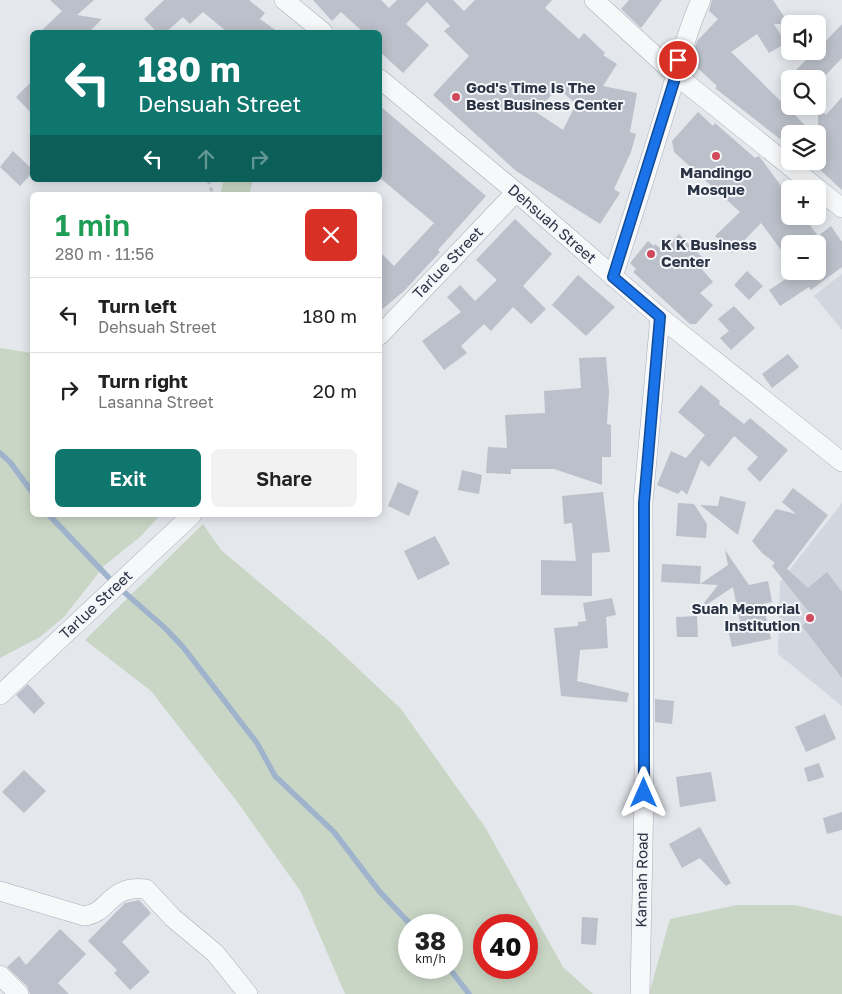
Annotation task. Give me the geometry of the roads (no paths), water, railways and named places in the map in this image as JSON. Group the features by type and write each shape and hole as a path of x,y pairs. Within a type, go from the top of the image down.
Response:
{"street":[{"path":"284,0 322,30"},
{"path":"594,0 676,75 842,208"},
{"path":"613,277 676,75 684,42 701,0"},
{"name":"Dehsuah Street","path":"382,81 516,192 660,317 842,462"},
{"name":"Tarlue Street","path":"382,333 516,192"},
{"name":"Kannah Road","path":"640,994 644,793 644,503 660,317"},
{"name":"Tarlue Street","path":"0,695 190,517"},
{"path":"0,891 84,916 95,912 124,890 146,889 173,918 215,953 248,994"},
{"path":"0,975 19,994"}],"waterway":[{"path":"0,453 10,462 30,489"},
{"path":"51,517 109,578"},
{"path":"123,591 165,628 183,647 257,743 275,776 334,832 379,891 401,914"},
{"path":"457,979 469,994"}],"place":[{"name":"God's Time Is The Best Business Center","path":"456,97"},
{"name":"Mandingo Mosque","path":"716,156"},
{"name":"K K Business Center","path":"651,254"},
{"name":"Suah Memorial Institution","path":"810,618"}]}
